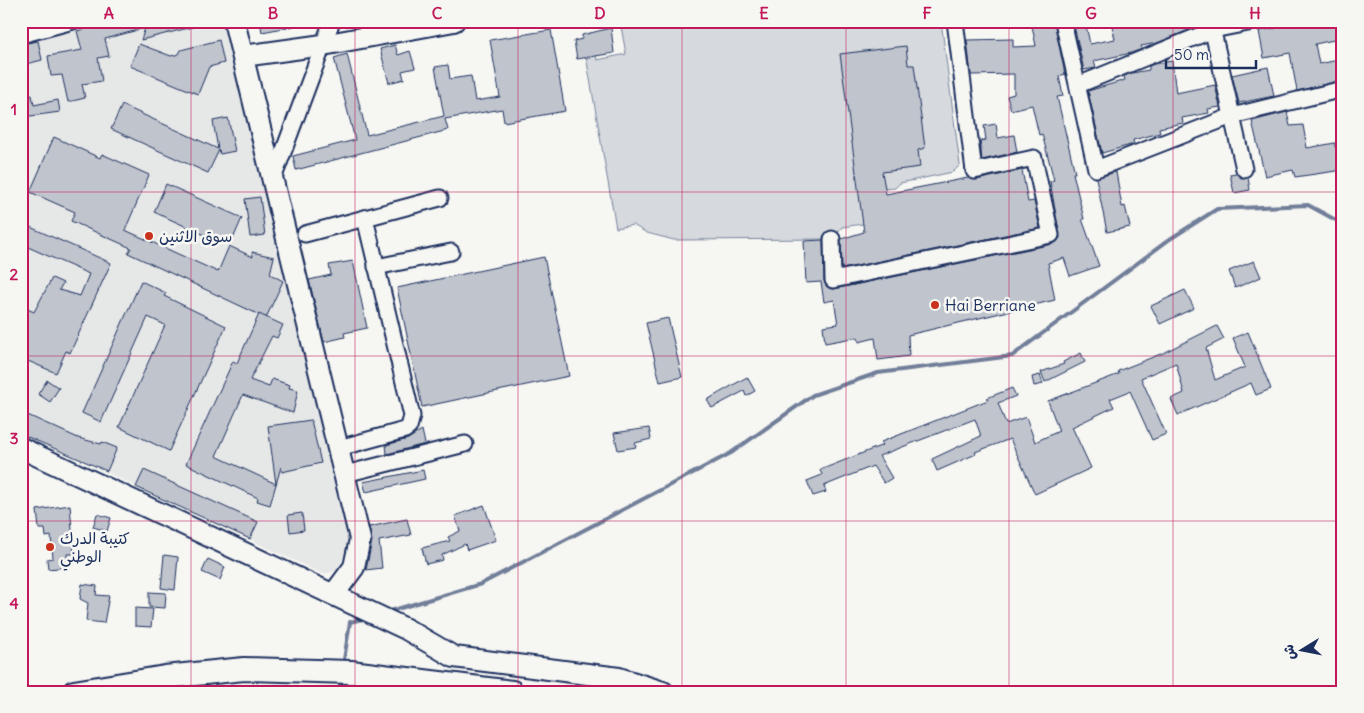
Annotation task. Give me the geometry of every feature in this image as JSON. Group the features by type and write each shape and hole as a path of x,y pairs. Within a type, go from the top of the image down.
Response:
{"highway":[{"path":"74,692 165,678 244,669 351,672 512,692"}],"main road":[{"path":"234,21 360,539 354,567 334,594"},
{"path":"243,56 323,45 454,21"},
{"path":"21,448 357,605 406,629 454,657 619,678 663,692"}],"street":[{"path":"21,35 73,21"},
{"path":"272,182 332,21"},
{"path":"832,239 833,280 1051,235 1034,158 974,170 955,21"},
{"path":"1063,21 1096,169 1232,116 1343,89"},
{"path":"1078,85 1212,26 1258,21"},
{"path":"1212,26 1244,169"},
{"path":"304,234 440,198"},
{"path":"339,448 405,430 411,423 412,416 365,218"},
{"path":"376,268 451,252"},
{"path":"345,474 465,444"}],"shaded area":[{"name":"ﺳﻮق اﻻﺛﻨﻴﻦ","path":"93,21 225,21 351,541 337,571 323,574 21,432 21,40"},
{"path":"620,21 941,21 960,165 953,172 900,183 895,188 884,189 890,220 842,227 832,239 674,240 647,233 633,225 616,228 583,39 593,39 597,60 626,54"}],"building":[{"path":"114,21 199,21 200,25 141,40 145,28 105,39 109,56 98,58 102,81 82,84 85,98 68,102 62,75 51,76 48,56 82,50 77,31"},
{"path":"260,21 293,21 294,26 262,32"},
{"path":"1031,21 1054,21 1065,74 1059,76 1063,96 1057,97 1075,173 1073,173 1084,219 1082,219 1099,266 1070,276 1064,258 1048,263 1055,300 908,335 909,356 878,360 875,338 859,342 858,337 825,343 823,326 838,324 834,300 824,302 821,282 806,283 804,241 823,240 824,281 829,288 834,289 1053,244 1060,238 1050,181 1054,180 1042,134 1039,135 1032,105 1011,110 1007,96 1014,94 1014,74 971,75 967,40 1013,39 1013,47 1036,46"},
{"path":"1073,21 1085,21 1090,44 1115,39 1111,21 1189,21 1191,29 1157,43 1141,46 1142,49 1131,53 1094,61 1096,68 1084,70"},
{"path":"1314,21 1343,21 1343,38 1315,44 1319,64 1343,59 1343,80 1297,91 1290,53 1264,58 1259,31"},
{"path":"611,28 614,53 577,59 574,41 582,39 582,35"},
{"path":"551,30 565,111 504,122 502,109 445,119 448,130 296,170 293,156 355,140 334,58 347,54 367,135 444,116 435,67 448,65 450,79 471,76 475,101 500,97 490,40"},
{"path":"219,40 224,63 209,67 198,94 130,66 139,44 171,56 179,54 181,50"},
{"path":"38,41 42,60 26,64 21,44"},
{"path":"395,45 398,55 410,51 415,68 402,71 404,79 389,83 380,49"},
{"path":"906,46 908,65 914,65 925,148 918,150 920,167 882,172 886,194 968,178 976,180 1022,170 1028,202 1034,201 1040,228 842,269 841,239 864,232 840,54"},
{"path":"1172,61 1176,93 1215,85 1220,107 1208,109 1209,113 1182,118 1183,123 1159,128 1160,133 1133,140 1134,144 1102,153 1088,91 1125,80 1124,76 1149,70 1149,66 1154,64"},
{"path":"1268,67 1274,96 1239,103 1232,75"},
{"path":"32,95 34,105 58,100 60,112 23,117 21,98"},
{"path":"122,105 218,149 213,121 228,118 235,151 220,154 219,150 208,173 111,129"},
{"path":"1287,112 1290,126 1303,125 1307,148 1335,143 1335,147 1343,145 1343,170 1295,177 1293,170 1265,176 1252,121"},
{"path":"996,124 998,138 1014,135 1017,152 982,160 980,141 986,140 984,126"},
{"path":"54,137 100,158 102,154 149,175 125,230 218,272 229,246 253,257 252,252 274,257 270,274 283,281 266,318 128,253 131,248 71,221 75,212 30,192"},
{"path":"1116,172 1122,207 1125,206 1130,227 1107,232 1096,178"},
{"path":"1236,173 1241,178 1248,177 1250,190 1234,193 1230,174"},
{"path":"166,184 242,218 233,239 218,241 154,212"},
{"path":"260,197 265,235 250,237 245,199"},
{"path":"21,223 111,263 70,353 66,351 56,373 21,358 21,306 34,312 52,278 63,283 59,290 80,296 89,274 21,244"},
{"path":"544,257 569,376 422,407 397,288"},
{"path":"353,261 367,328 344,333 345,337 324,342 309,280 331,275 329,265"},
{"path":"1254,261 1261,277 1235,288 1229,271"},
{"path":"141,281 166,293 164,296 226,326 169,451 119,427 165,325 148,317 101,422 82,413"},
{"path":"1185,290 1194,308 1160,324 1151,306"},
{"path":"259,314 283,325 277,338 272,336 250,380 269,387 272,379 290,385 289,388 298,390 293,413 243,395 216,456 276,484 268,426 311,420 321,463 282,472 281,467 270,505 257,501 258,498 186,464 233,361 237,363"},
{"path":"668,318 682,377 660,382 646,323"},
{"path":"1217,326 1224,339 1206,348 1215,380 1245,367 1233,338 1248,332 1271,389 1256,395 1251,383 1178,415 1171,399 1184,393 1176,363 1141,378 1166,434 1152,440 1130,391 1110,399 1114,407 1072,427 1091,468 1035,494 1010,439 975,452 976,454 937,471 932,459 981,436 975,419 879,456 892,478 884,483 873,466 824,486 826,492 813,496 807,481 822,475 820,470 883,445 881,442 988,400 987,398 1012,388 1016,396 998,403 1006,424 1026,417 1035,442 1059,431 1048,401 1119,374 1118,371 1163,353"},
{"path":"1081,353 1085,362 1045,382 1041,372 1064,364 1063,362"},
{"path":"1040,375 1043,384 1034,386 1032,377"},
{"path":"747,377 755,391 746,396 744,391 712,408 707,400"},
{"path":"47,380 59,388 50,402 38,394"},
{"path":"21,412 78,438 101,444 102,442 117,448 107,471 21,434"},
{"path":"649,428 651,439 635,443 636,447 618,450 614,433"},
{"path":"422,430 425,444 387,454 386,445 408,439"},
{"path":"144,470 258,522 250,539 136,487"},
{"path":"423,470 425,479 366,492 363,482"},
{"path":"70,505 74,554 67,554 68,567 48,569 47,559 53,558 51,536 46,537 45,529 39,529 37,510"},
{"path":"484,505 496,540 467,550 465,544 442,555 443,560 426,564 422,548 450,541 448,537 460,531 455,516"},
{"path":"302,513 304,530 290,532 288,515"},
{"path":"97,514 111,518 107,531 93,527"},
{"path":"407,519 411,535 379,541 382,568 366,570 372,541 369,527"},
{"path":"164,555 178,557 175,590 161,588"},
{"path":"208,559 225,567 220,580 202,572"},
{"path":"82,584 97,586 96,595 109,596 104,623 86,621 88,603 80,599"},
{"path":"149,592 166,593 165,608 149,607"},
{"path":"135,608 153,609 151,627 135,626"}],"waterway":[{"path":"387,612 481,584 731,453 813,395 878,373 1012,356 1170,239 1217,209 1308,205 1343,224"},
{"path":"343,666 350,622 366,618"},
{"path":"339,692 341,680"}],"place":[{"name":"ﺳﻮق اﻻﺛﻨﻴﻦ","path":"149,236"},
{"name":"Hai Berriane","path":"935,305"},
{"name":"كتيبة الدرك الوطني","path":"50,547"}]}
